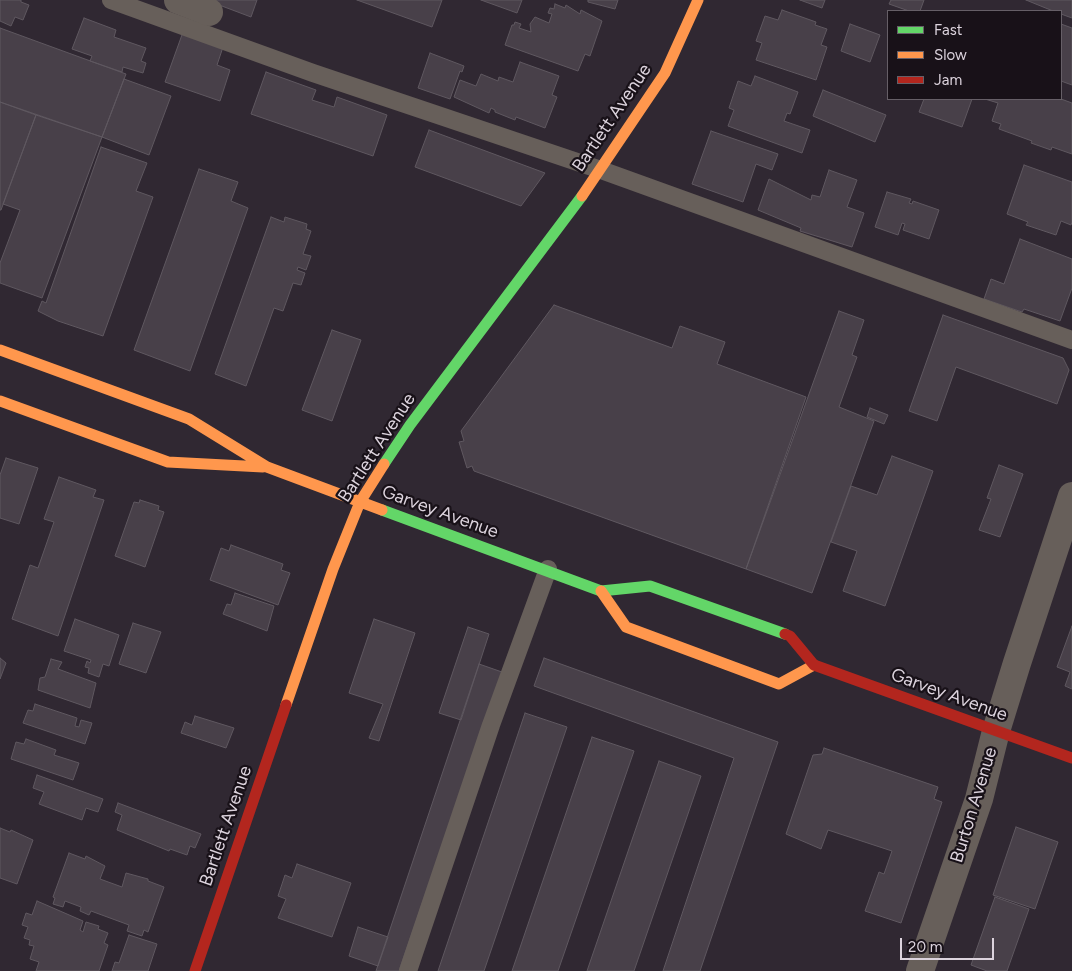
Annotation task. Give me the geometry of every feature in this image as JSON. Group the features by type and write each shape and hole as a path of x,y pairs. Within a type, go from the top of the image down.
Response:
{"main road":[{"name":"Bartlett Avenue","path":"195,971 333,569 360,502 410,425 601,170 665,73 698,0"},
{"name":"Garvey Avenue","path":"0,350 189,419 268,467 548,569 601,591 650,586 790,636 814,665 1072,758"},
{"name":"Garvey Avenue","path":"0,401 168,462 268,467"},
{"path":"601,591 626,627 779,684 814,665"}],"street":[{"path":"178,0 209,12"},
{"name":"Burton Avenue","path":"920,971 979,800 996,731 1064,541 1072,496"}],"lane":[{"path":"111,0 313,73 601,170 1072,340"},
{"path":"408,971 491,725 548,569"}],"building":[{"path":"0,0 21,0 21,2 29,5 23,20 15,17 11,26 0,21"},
{"path":"206,0 257,0 251,17"},
{"path":"357,0 442,0 432,27"},
{"path":"481,0 522,0 517,13"},
{"path":"588,0 618,0 615,9 588,2"},
{"path":"800,0 825,0 822,8"},
{"path":"891,0 924,0 920,10 906,10 889,4"},
{"path":"1026,0 1072,0 1072,18 1062,14 1062,10 1051,10"},
{"path":"555,4 565,8 566,5 580,14 581,10 602,21 590,56 585,54 578,71 505,45 512,25 515,22 521,24 519,28 531,32 530,24 535,17 549,23 552,14 548,13 550,8 554,9"},
{"path":"782,10 816,22 815,25 827,29 821,45 827,47 816,80 756,60 762,43 756,41 765,16 778,20"},
{"path":"84,18 116,30 114,37 146,48 141,61 146,63 143,73 123,67 122,72 90,61 92,56 72,49"},
{"path":"850,24 880,35 870,62 841,51"},
{"path":"1062,24 1072,28 1072,85 1062,81"},
{"path":"0,28 126,74 102,137 0,102"},
{"path":"183,32 223,47 217,65 230,70 220,101 165,82"},
{"path":"430,53 464,66 462,72 460,71 450,99 418,88"},
{"path":"520,62 559,76 552,95 557,97 545,128 516,117 515,120 495,112 491,108 489,113 454,97 460,80 476,86 481,74 498,81 499,77 513,82"},
{"path":"266,72 316,90 312,100 334,107 337,97 387,115 373,156 251,114"},
{"path":"755,76 798,92 790,114 787,113 784,121 810,130 802,153 728,126 734,110 729,108 738,81 751,86"},
{"path":"124,79 171,96 149,155 102,137"},
{"path":"823,90 886,115 875,142 813,116"},
{"path":"1062,99 1072,103 1072,154 1052,147 1051,150 999,129 1001,124 992,121 998,103 988,100"},
{"path":"924,100 972,100 962,127 919,112"},
{"path":"0,102 36,115 1,210 0,210"},
{"path":"36,115 102,137 42,298 0,283 0,263 20,210 3,204"},
{"path":"429,130 545,173 521,206 415,167"},
{"path":"711,131 778,154 772,170 756,164 743,202 692,184"},
{"path":"101,147 147,163 136,191 153,197 103,336 58,321 38,311 42,301 46,303"},
{"path":"1024,165 1072,182 1072,222 1071,225 1061,221 1056,235 1026,225 1028,222 1007,214"},
{"path":"199,169 238,182 231,201 248,208 190,371 134,350"},
{"path":"829,170 857,180 847,207 864,213 852,247 800,231 801,228 758,210 769,179 811,200 812,195 820,197"},
{"path":"887,192 911,199 909,203 912,204 913,201 939,210 929,239 903,230 905,224 902,223 898,235 875,227"},
{"path":"271,217 284,222 285,217 307,224 306,229 311,231 303,254 311,256 306,270 298,267 297,270 305,273 301,285 293,283 283,311 274,308 246,386 215,374"},
{"path":"1020,239 1072,259 1072,288 1060,321 1024,309 1022,312 984,299 991,279 1004,284"},
{"path":"554,305 672,348 680,326 725,342 717,364 806,397 746,569 474,471 472,466 467,468 459,442 464,441 461,431"},
{"path":"839,311 864,320 852,355 857,357 839,407 874,421 812,593 746,569"},
{"path":"943,315 1063,358 1069,370 1057,404 956,367 937,421 909,411"},
{"path":"332,330 361,340 332,421 302,410"},
{"path":"870,408 888,415 884,424 867,417"},
{"path":"892,456 933,471 885,606 843,591 857,551 831,542 851,486 877,495"},
{"path":"6,458 38,468 19,524 0,518 0,475"},
{"path":"999,465 1023,474 1000,537 979,530 991,499 987,498"},
{"path":"59,477 96,490 93,497 104,500 58,636 12,619 30,565 38,568 54,522 44,519"},
{"path":"140,500 159,506 158,510 164,512 145,567 115,556 134,502 139,503"},
{"path":"231,545 283,564 281,570 290,573 278,605 210,580 221,548 229,551"},
{"path":"235,593 274,606 267,631 223,614 227,604 231,605"},
{"path":"75,619 119,635 109,666 103,664 99,677 88,673 89,668 85,667 87,661 90,663 91,660 64,651"},
{"path":"374,619 415,633 379,741 369,738 383,704 349,693"},
{"path":"133,623 161,632 146,673 119,664"},
{"path":"1072,626 1072,689 1065,686 1070,672 1057,667"},
{"path":"468,627 489,634 461,720 439,713"},
{"path":"0,658 6,663 0,679"},
{"path":"544,658 778,742 700,971 663,971 734,758 534,686"},
{"path":"51,659 62,662 58,669 96,683 90,708 38,690 40,678 45,677"},
{"path":"479,664 502,672 399,971 376,971"},
{"path":"35,704 77,718 75,726 79,727 81,720 92,723 85,744 23,723 28,710 33,711"},
{"path":"525,713 567,727 484,971 438,971"},
{"path":"195,716 234,728 226,748 181,733 185,722 192,725"},
{"path":"592,737 634,751 558,971 512,971"},
{"path":"26,739 56,750 54,755 79,763 73,780 11,759 16,742 24,744"},
{"path":"824,748 938,787 934,799 942,802 901,923 865,911 879,872 884,874 892,851 828,830 821,849 786,834 813,755 822,754"},
{"path":"659,761 701,776 634,971 587,971"},
{"path":"37,775 103,799 98,812 86,808 82,820 39,804 44,792 33,788"},
{"path":"118,803 201,834 195,848 190,846 187,855 170,849 169,851 117,830 122,815 115,812"},
{"path":"1016,827 1058,842 1035,909 993,895"},
{"path":"0,828 10,832 11,830 33,840 17,884 0,878"},
{"path":"69,853 85,859 86,856 105,866 100,879 122,887 126,873 148,879 148,881 164,887 148,932 144,930 142,936 127,931 129,925 91,911 89,915 80,911 81,907 65,901 63,907 53,904 55,898 53,897"},
{"path":"297,864 351,883 332,937 278,918 286,899 278,896 285,875 292,878"},
{"path":"995,897 1029,909 1007,971 987,971 971,965"},
{"path":"37,901 83,921 80,930 83,932 86,922 99,926 98,929 108,933 104,943 108,945 99,971 36,971 39,962 30,959 34,946 29,945 30,940 24,938 28,927 22,925 26,913 32,915"},
{"path":"358,927 388,937 378,966 349,956"},
{"path":"129,935 157,944 148,971 112,971 115,962 119,963"}],"traffic: fast":[{"path":"384,464 410,425 582,196"},
{"path":"382,510 601,591 650,586 785,634"}],"traffic: slow":[{"path":"582,196 665,73 698,0"},
{"path":"0,350 189,419 267,467 382,510"},
{"path":"0,401 168,462 263,467"},
{"path":"286,705 333,569 360,502 384,464"},
{"path":"601,591 626,627 779,684 814,665"}],"traffic: jam":[{"path":"785,634 790,636 814,665 1072,758"},
{"path":"195,971 286,705"}]}
